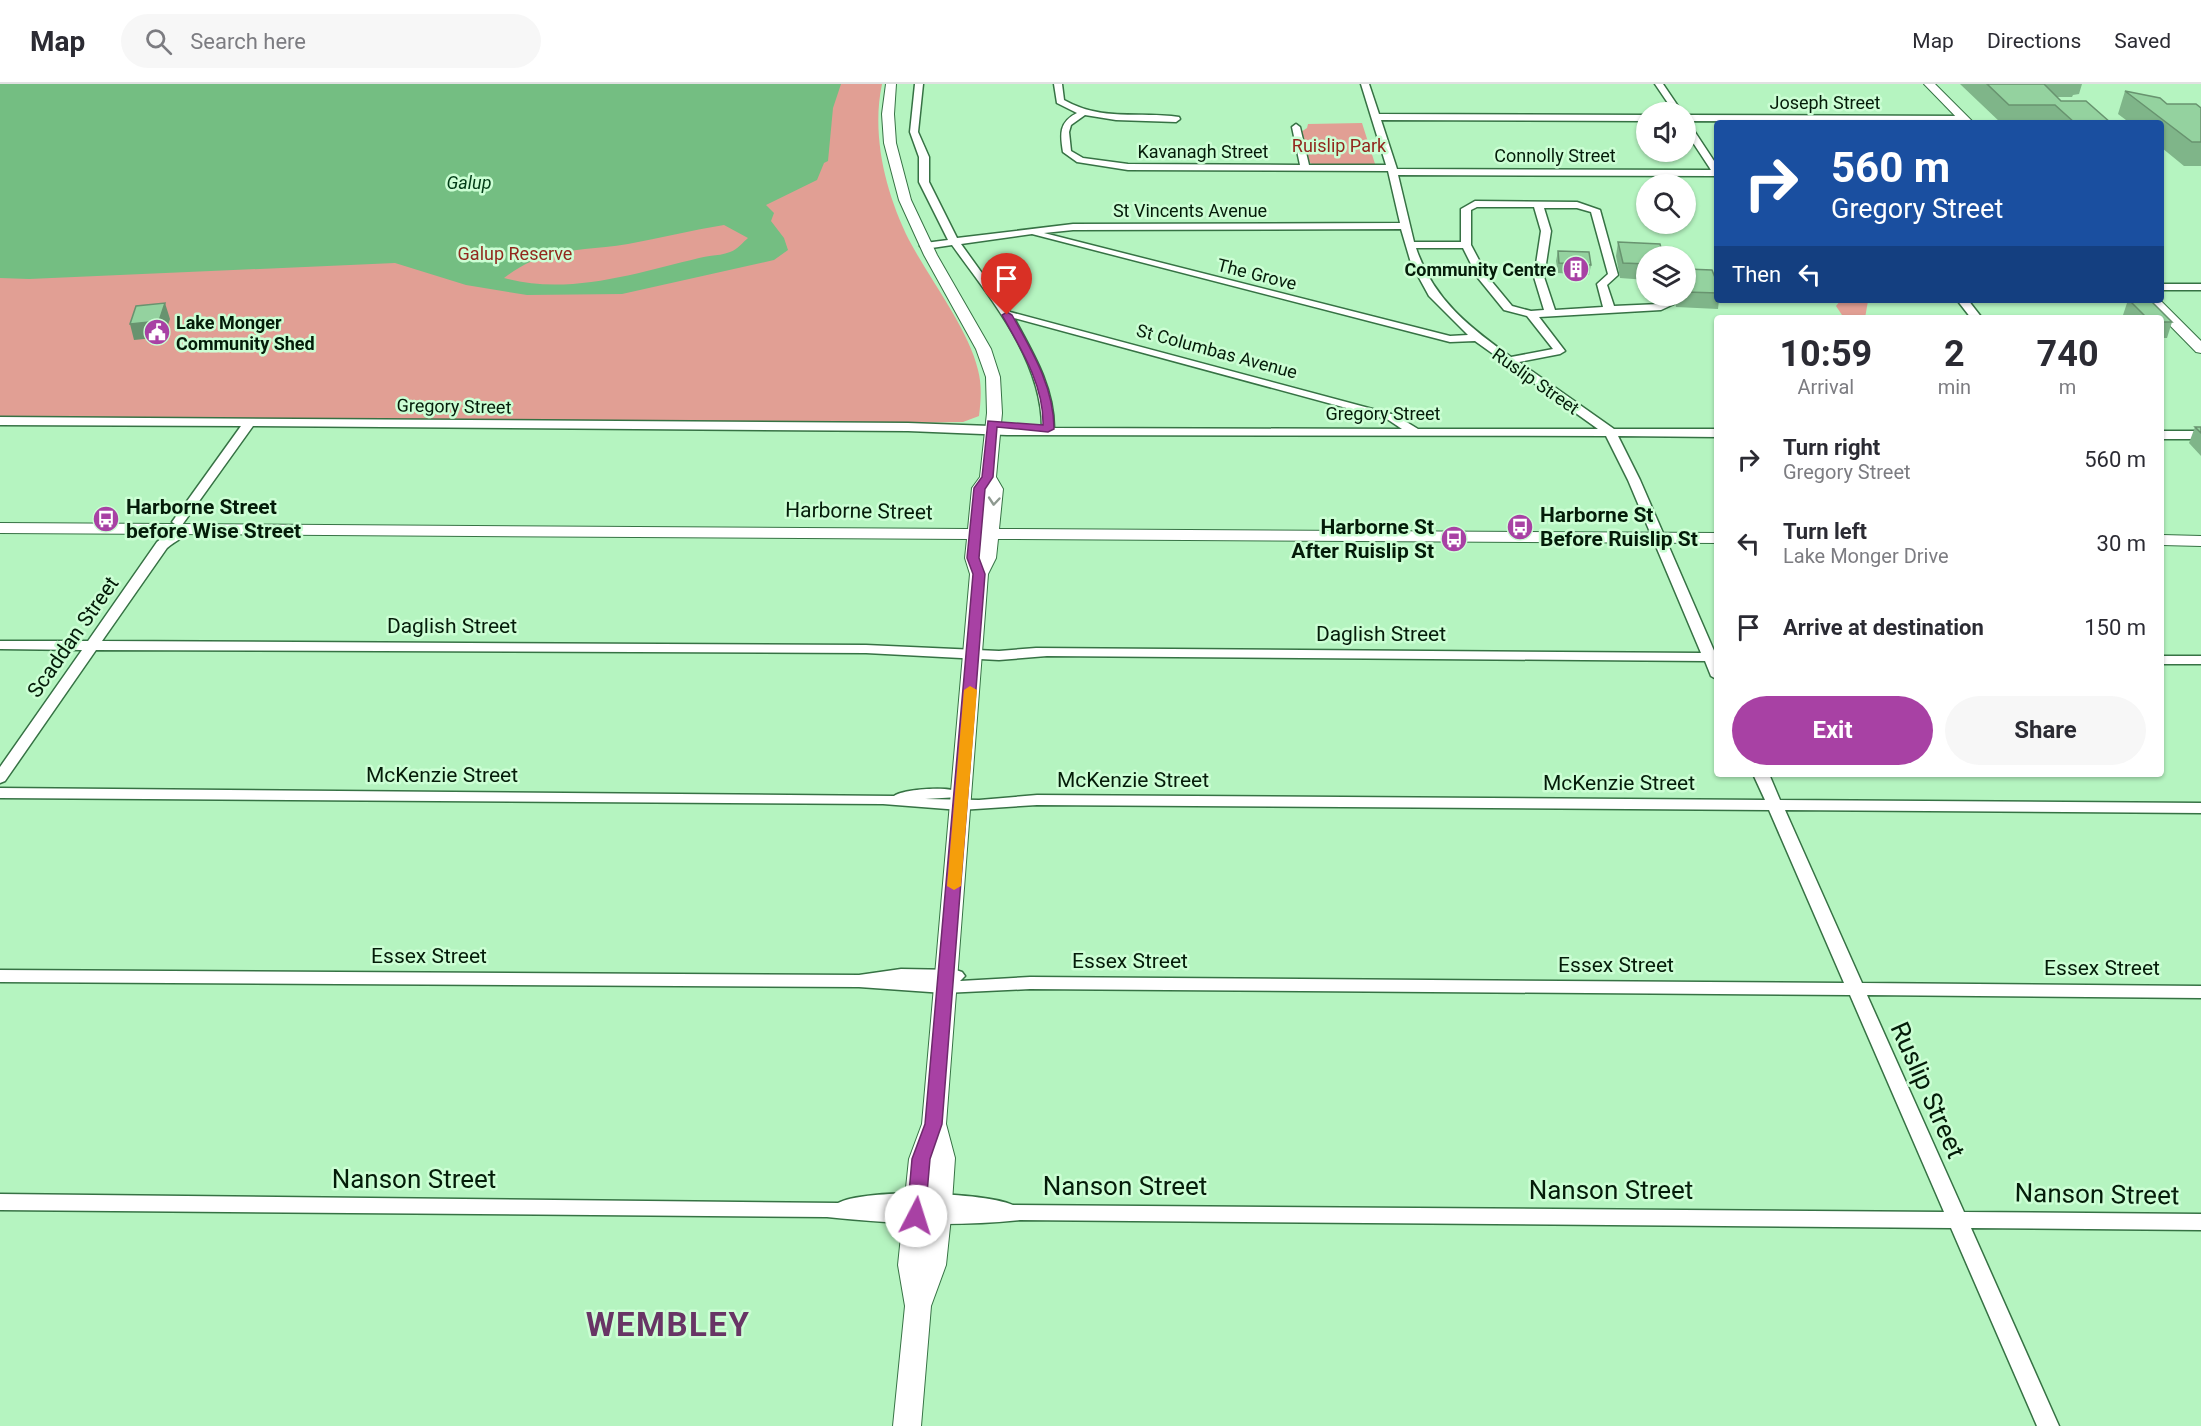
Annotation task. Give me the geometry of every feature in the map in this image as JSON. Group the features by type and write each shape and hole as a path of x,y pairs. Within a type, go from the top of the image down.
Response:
{"main road":[{"path":"891,84 888,110 889,138 896,171 924,243 986,352 993,378 988,477 995,489 983,530 988,558 979,574 945,981 934,1124 943,1158 927,1210 933,1265 918,1306 907,1426"},
{"path":"1929,84 1965,120"},
{"path":"2143,303 2155,315"},
{"path":"2155,303 2201,350"},
{"path":"2164,324 2201,361"},
{"name":"Harborne Street","path":"0,521 183,525 1268,534 1656,534 1714,531"},
{"name":"Harborne Street","path":"0,528 183,525"},
{"name":"Harborne Street","path":"1656,534 1714,538"},
{"path":"2164,534 2201,534"},
{"path":"2164,540 2201,541"}],"street":[{"path":"919,84 914,132 924,157 924,182 954,240 1007,315 1032,360 1048,407 1048,429"},
{"path":"1058,84 1060,101 1083,113 1128,118 1176,119"},
{"name":"Ruslip Street","path":"1365,84 1392,170 1410,245 1416,263 1434,296 1477,338 1610,432 1634,480 1656,534 1713,657"},
{"path":"1659,84 1671,102"},
{"name":"Kavanagh Street","path":"1083,113 1070,120 1064,128 1067,152 1080,160 1140,168 1392,170"},
{"path":"1375,117 1636,118"},
{"name":"Joseph Street","path":"1696,118 1873,120"},
{"path":"1296,126 1305,168"},
{"path":"1696,140 1714,167"},
{"name":"Connolly Street","path":"1392,170 1714,172"},
{"path":"1609,308 1602,284 1613,275 1595,210 1577,205 1475,204 1466,209 1466,245 1483,278 1496,296 1511,309 1531,314 1664,306"},
{"path":"1538,205 1546,231 1539,277 1550,312"},
{"name":"St Vincents Avenue","path":"924,243 1030,231 1119,226 1405,226"},
{"name":"The Grove","path":"1030,231 1053,239 1450,339 1477,338"},
{"path":"1410,245 1466,245"},
{"path":"2164,287 2201,287"},
{"path":"1964,303 1974,315"},
{"path":"1508,361 1560,351 1531,314"},
{"name":"St Columbas Avenue","path":"1007,315 1016,315 1391,417 1413,431"},
{"name":"Gregory Street","path":"0,421 908,427 992,421 1048,429 1714,433"},
{"path":"183,525 250,422"},
{"path":"2164,435 2201,435"},
{"name":"Scaddan Street","path":"0,778 162,545 183,525"},
{"name":"Daglish Street","path":"0,645 866,649 973,652 1012,656 1043,652 1713,657"},
{"path":"2164,660 2201,660"},
{"name":"Ruslip Street","path":"1762,777 2048,1426"},
{"name":"McKenzie Street","path":"0,793 883,799 918,804 961,799 1004,804 1037,800 2201,808"},
{"name":"Essex Street","path":"0,976 859,981 901,987 945,981 2201,992"},
{"name":"Nanson Street","path":"0,1202 827,1209 876,1215 927,1210 980,1218 1020,1212 2201,1222"}],"green space":[{"name":"Galup Reserve","path":"0,84 882,84 878,124 887,184 909,240 957,321 973,354 980,381 979,416 963,422 908,423 0,417"},
{"name":"Ruislip Park","path":"1362,123 1376,167 1313,165 1308,161 1301,132 1307,128 1308,124"},
{"path":"1838,303 1868,303 1866,315 1842,315 1836,306"}],"water":[{"name":"Galup","path":"0,84 841,84 833,108 828,161 824,163 817,180 766,205 774,213 771,221 784,238 788,250 774,260 622,294 527,295 466,285 395,263 29,279 0,278","holes":["724,225 748,238 735,250 726,253 627,276 577,284 553,285 504,278 534,260 549,255 628,244"]}],"building":[{"path":"1987,84 2044,84 2061,101 2086,101 2108,120 2072,120 2055,105 2009,105"},
{"path":"2125,91 2160,98 2167,104 2196,104 2201,108 2201,142 2192,142"},
{"path":"1618,242 1660,244 1660,246 1636,246 1636,264 1623,263"},
{"path":"1558,251 1589,252 1591,265 1559,263"},
{"path":"1696,269 1712,270 1714,293 1696,292"},
{"path":"165,303 159,321 130,324 136,306"},
{"path":"2132,303 2153,303 2172,322 2164,322 2164,315 2144,315"}],"slow traffic":[{"path":"954,886 970,690"}],"place":[{"name":"Community Centre","path":"1576,269"},
{"name":"Lake Monger Community Shed","path":"157,332"},
{"name":"Harborne Street before Wise Street","path":"106,519"},
{"name":"Harborne St Before Ruislip St","path":"1520,527"},
{"name":"Harborne St After Ruislip St","path":"1454,539"}],"district":[{"name":"WEMBLEY","path":"668,1324"}],"route":[{"path":"916,1216 921,1159 934,1124 979,574 973,558 980,488 988,477 992,424 1048,429 1048,407 1032,360 1007,315"}]}
